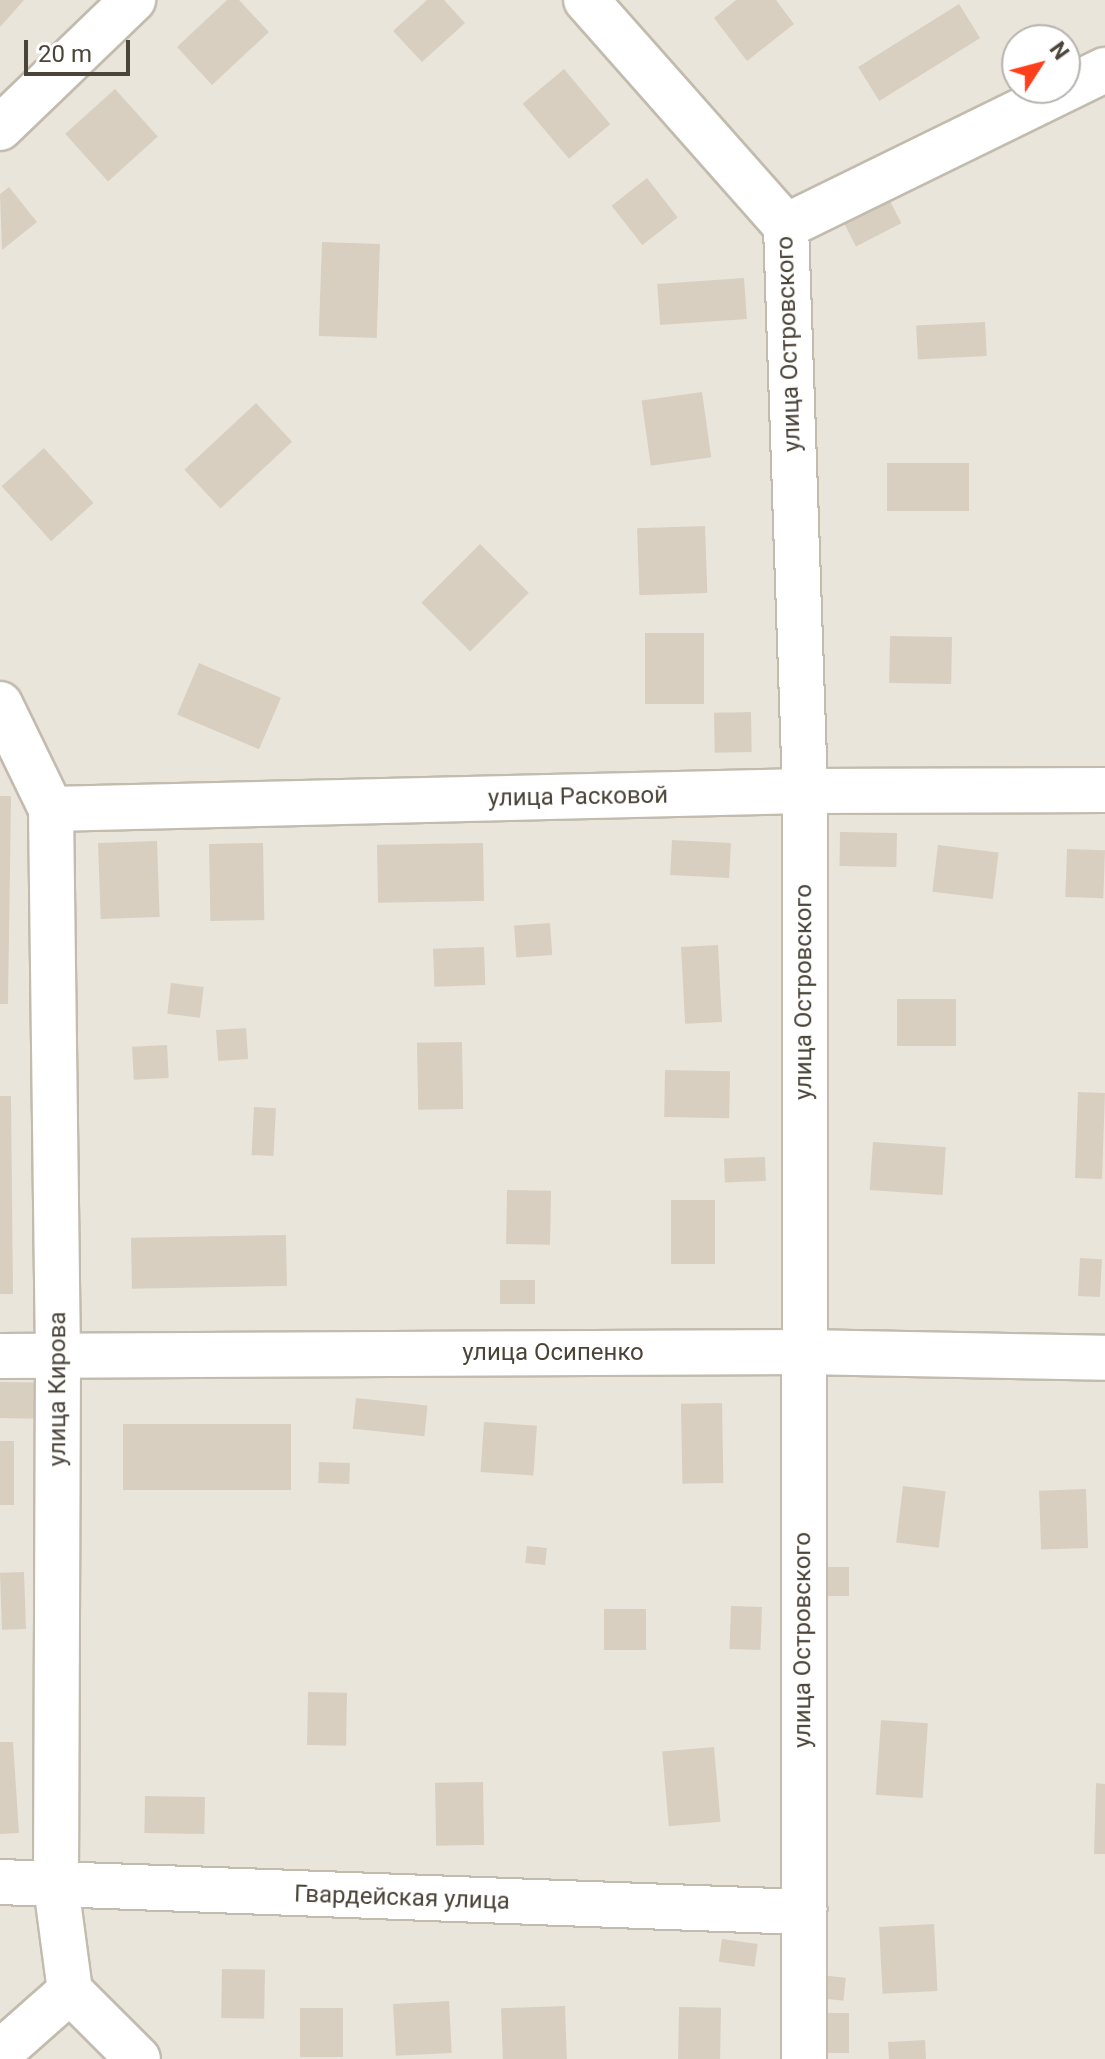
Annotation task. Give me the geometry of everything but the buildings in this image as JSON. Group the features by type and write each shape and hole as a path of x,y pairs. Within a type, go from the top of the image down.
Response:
{"street":[{"path":"0,128 133,0"},
{"name":"улица Островского","path":"586,0 786,226 805,791 802,1352 804,2059"},
{"path":"786,226 1105,70"},
{"name":"улица Кирова","path":"0,704 51,809 58,1357 56,1886 70,1991"},
{"name":"улица Расковой","path":"51,809 805,791 1105,790"},
{"name":"улица Осипенко","path":"0,1356 802,1352 1105,1358"},
{"name":"Гвардейская улица","path":"0,1882 804,1912"},
{"path":"0,2053 70,1991 138,2059"}],"shaded area":[{"path":"0,0 1105,0 1105,2059 0,2059"}]}
